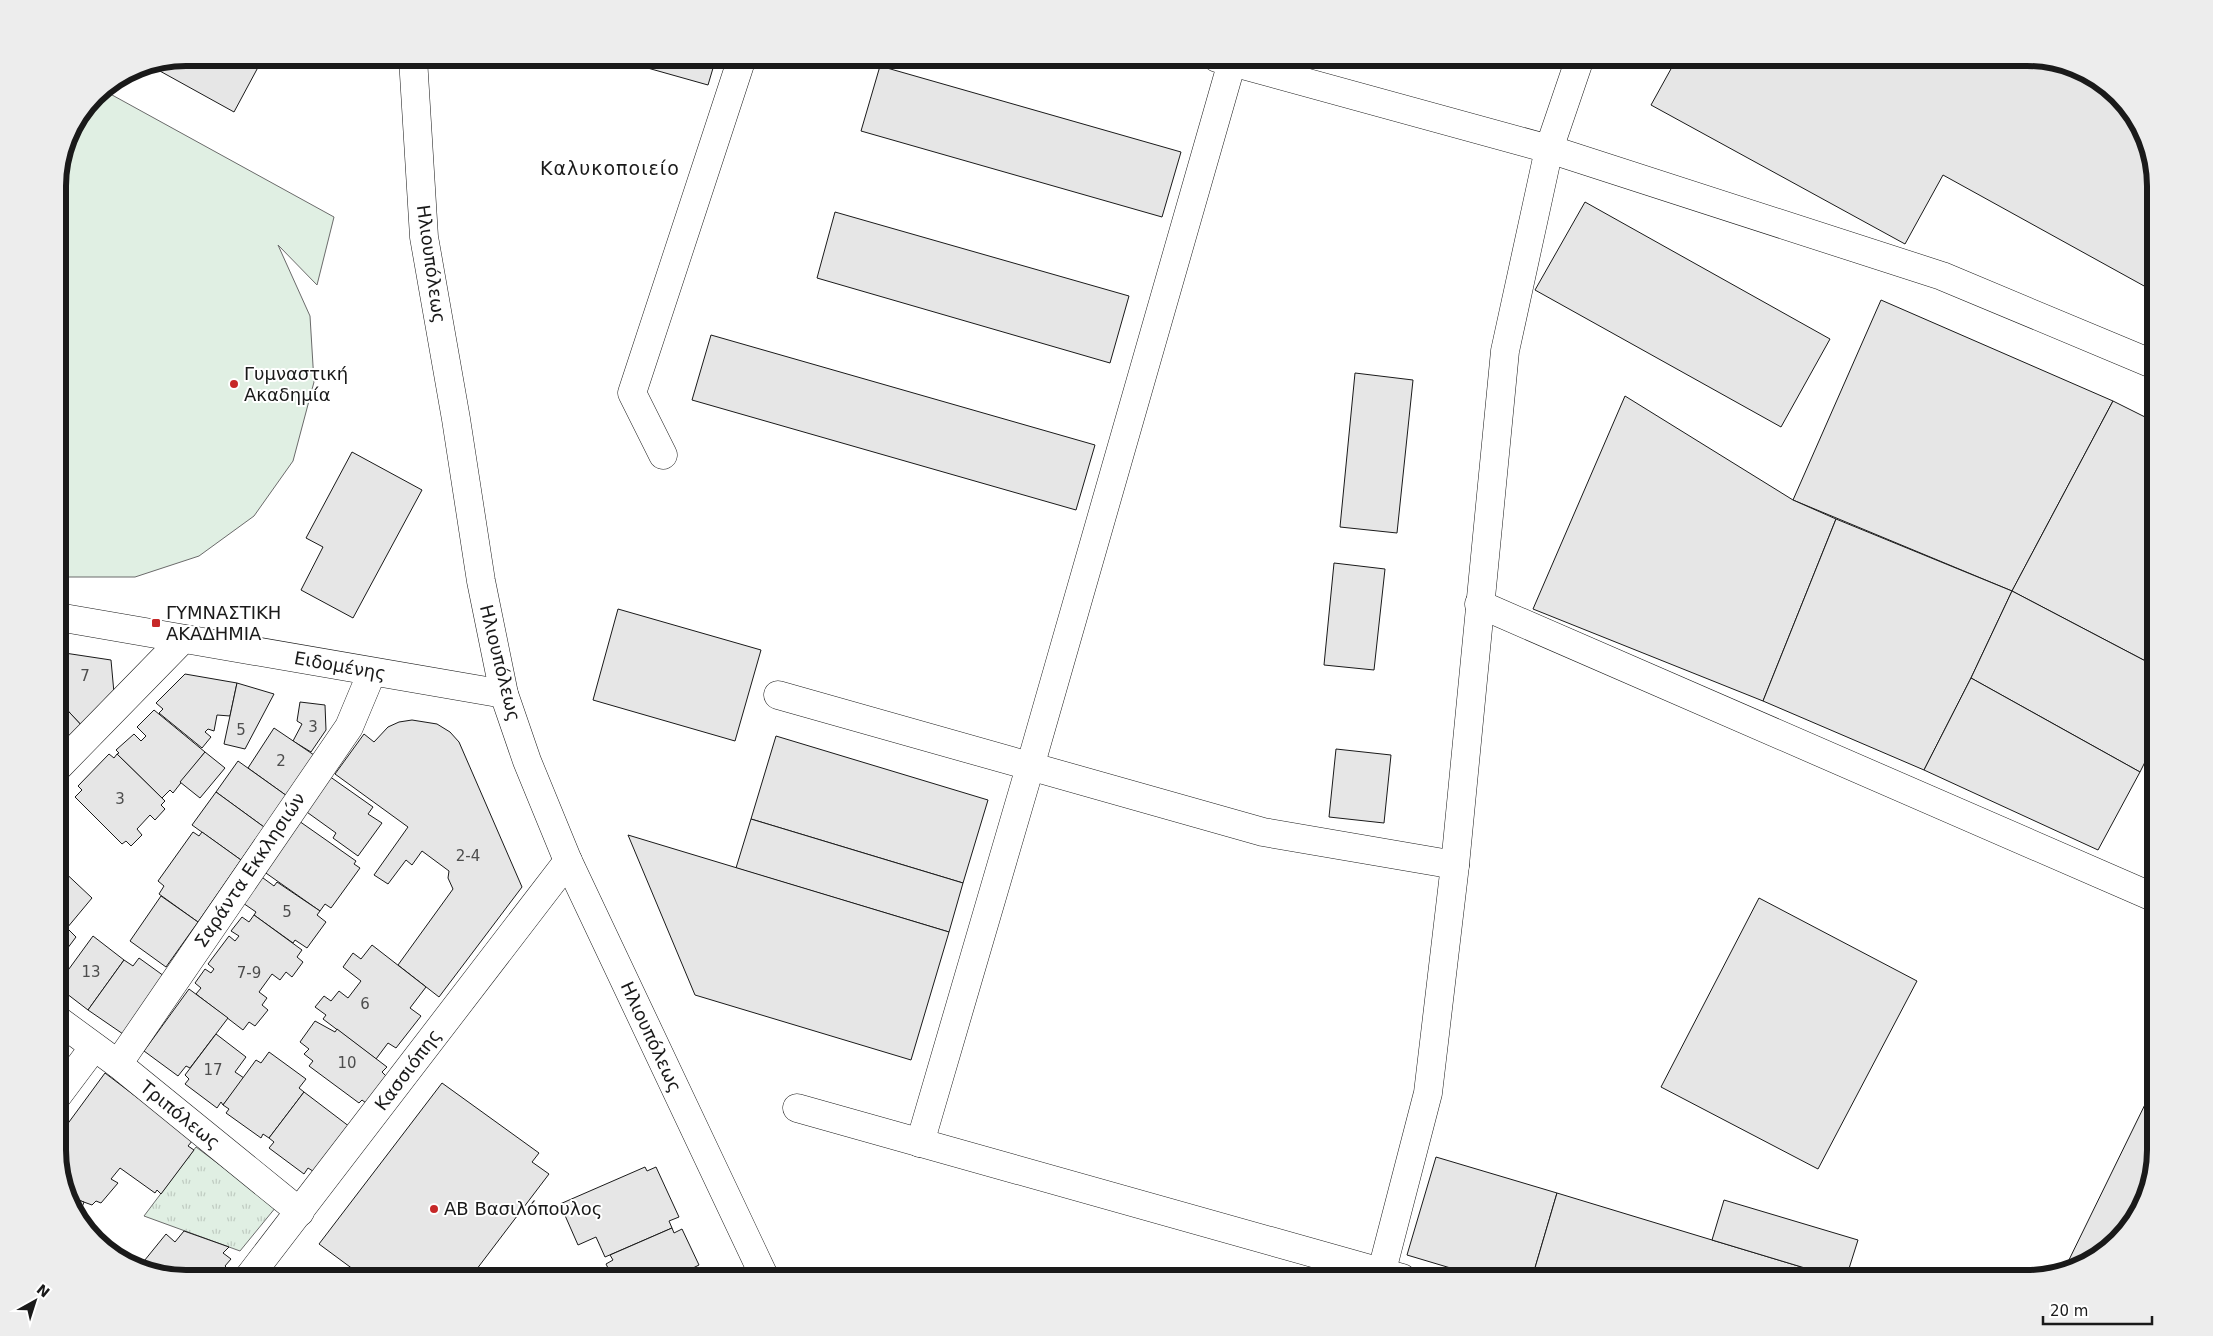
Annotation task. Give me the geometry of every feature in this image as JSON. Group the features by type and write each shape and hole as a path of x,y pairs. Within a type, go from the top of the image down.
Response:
{"main road":[{"name":"Ηλιουπόλεως","path":"413,66 424,238 456,419 480,581 504,694 527,761 568,861 761,1270"},
{"path":"663,455 632,393 739,66"},
{"path":"920,1143 1030,767 1223,66"},
{"path":"1247,66 1549,149 1942,276 2146,361"},
{"path":"1389,1270 1428,1093 1455,865 1505,351 1549,149 1577,66"},
{"path":"1479,604 2147,894"},
{"name":"Ειδομένης","path":"67,620 504,694"},
{"path":"67,758 184,639"},
{"name":"Σαράντα Εκκλησιών","path":"118,1064 349,727 372,672"},
{"path":"778,695 1263,832 1455,865"},
{"name":"Κασσιόπης","path":"254,1270 568,861"},
{"name":"Τριπόλεως","path":"67,1027 118,1064 300,1212"},
{"path":"67,1083 94,1047"},
{"path":"798,1108 1367,1270"}],"green space":[{"path":"110,94 334,217 317,285 278,245 310,316 314,382 293,461 254,516 199,556 135,577 67,577 67,171 70,155 79,133 91,113"},
{"path":"196,1147 276,1207 240,1251 144,1216"}],"building":[{"path":"187,66 259,66 234,112 157,70"},
{"path":"640,66 714,66 708,85"},
{"path":"880,66 1181,152 1162,217 861,131"},
{"path":"1673,66 2026,66 2058,70 2072,75 2087,82 2112,101 2131,126 2143,155 2146,179 2146,287 1943,175 1905,244 1651,105"},
{"path":"1585,202 1830,339 1781,427 1535,290"},
{"path":"835,212 1129,296 1110,363 817,278"},
{"path":"1881,300 2113,401 2012,591 1793,500"},
{"path":"711,335 1095,445 1076,510 692,400"},
{"path":"1355,373 1413,380 1397,533 1340,527"},
{"path":"1625,396 1793,500 1836,519 1763,701 1533,609"},
{"path":"2113,401 2146,418 2146,662 2012,591"},
{"path":"352,452 422,490 353,618 301,590 323,547 306,538"},
{"path":"1836,519 2012,591 1971,678 1924,770 1763,701"},
{"path":"1334,563 1385,569 1374,670 1324,665"},
{"path":"2012,591 2146,662 2147,759 2140,772 1971,678"},
{"path":"618,609 761,650 735,741 593,700"},
{"path":"67,653 111,660 114,693 83,727 67,710"},
{"path":"185,674 237,683 230,716 217,715 214,731 208,729 205,732 211,737 202,748 159,713 163,709 156,703"},
{"path":"1971,678 2140,772 2098,850 1924,770"},
{"path":"237,683 274,694 245,749 224,744"},
{"path":"300,702 325,705 326,730 311,752 293,741 302,724 297,721"},
{"path":"67,710 83,727 67,742"},
{"path":"154,710 205,752 173,793 170,790 162,798 117,754 119,753 116,750 134,734 141,741 146,736 137,727"},
{"path":"412,720 437,724 450,732 459,742 522,887 439,997 398,965 453,889 448,878 449,871 422,851 412,865 406,860 388,884 374,875 408,827 335,774 364,734 374,742 388,727 399,722"},
{"path":"274,728 314,755 287,796 248,768"},
{"path":"776,736 988,800 963,883 751,819"},
{"path":"1336,749 1391,755 1384,823 1329,817"},
{"path":"205,752 225,768 200,798 180,782"},
{"path":"109,754 114,758 117,754 165,801 161,805 165,809 155,820 150,815 137,829 142,835 131,846 126,841 122,844 75,797 82,790 78,786"},
{"path":"238,761 287,796 264,827 216,792"},
{"path":"329,776 373,807 368,814 382,823 358,856 333,838 336,833 304,810"},
{"path":"216,792 264,827 241,860 192,825"},
{"path":"751,819 963,883 949,932 736,868"},
{"path":"299,821 356,861 354,864 360,868 331,908 325,904 320,911 263,871"},
{"path":"193,832 199,836 202,832 241,860 198,922 159,894 164,886 158,881"},
{"path":"628,835 949,932 911,1060 695,995"},
{"path":"67,874 92,898 67,928"},
{"path":"259,875 274,886 277,882 320,911 317,915 326,922 307,948 295,940 293,943 254,915 256,912 240,901"},
{"path":"161,896 198,922 166,967 130,941"},
{"path":"1759,898 1917,981 1818,1169 1661,1087"},
{"path":"254,915 302,950 297,957 303,962 292,977 286,972 280,980 272,974 259,992 267,998 262,1005 268,1010 255,1026 249,1022 243,1030 196,994 201,988 195,983 205,969 211,973 214,969 208,964 229,936 235,941 239,936 231,931 242,917 249,922"},
{"path":"67,928 76,937 67,949"},
{"path":"93,936 124,960 88,1010 67,994 67,972"},
{"path":"372,945 426,987 410,1008 421,1016 396,1048 388,1043 376,1059 323,1019 326,1015 315,1007 324,996 331,1001 339,991 348,998 361,981 343,967 353,953 361,959"},
{"path":"139,958 164,976 123,1034 88,1010 124,960 133,966"},
{"path":"189,989 228,1018 190,1068 186,1066 178,1076 144,1051"},
{"path":"315,1021 335,1032 337,1029 387,1067 382,1072 386,1076 366,1103 362,1100 359,1103 309,1066 313,1061 304,1054 309,1049 300,1042"},
{"path":"216,1034 246,1057 235,1072 244,1078 223,1105 221,1102 217,1108 185,1084 189,1079 185,1075"},
{"path":"269,1052 306,1079 299,1088 304,1092 269,1138 263,1134 261,1138 226,1113 229,1109 223,1105 256,1060 261,1063"},
{"path":"105,1073 193,1140 188,1146 194,1150 161,1194 157,1190 155,1193 120,1168 111,1179 118,1183 101,1203 96,1201 92,1205 78,1200 73,1188 67,1157 67,1125"},
{"name":"ΑΒ Βασιλόπουλος","path":"442,1083 539,1153 532,1162 549,1174 476,1270 354,1270 319,1244"},
{"path":"304,1092 350,1127 316,1173 308,1168 304,1174 269,1148 274,1142 269,1138"},
{"path":"2147,1100 2146,1165 2143,1181 2131,1210 2112,1235 2100,1245 2087,1254 2068,1263"},
{"path":"1436,1157 1557,1193 1534,1270 1457,1270 1407,1255"},
{"path":"645,1167 647,1171 656,1167 679,1217 669,1221 672,1228 605,1257 596,1237 578,1245 560,1204"},
{"path":"1557,1193 1811,1270 1534,1270"},
{"path":"78,1200 84,1202 82,1208"},
{"path":"1724,1200 1858,1240 1849,1270 1811,1270 1712,1240"},
{"path":"672,1228 674,1233 682,1229 699,1265 691,1270 609,1270 606,1264 613,1260 610,1255"},
{"path":"184,1231 229,1247 223,1253 231,1259 225,1266 229,1270 171,1269 143,1262 166,1234 175,1242"}],"place":[{"name":"Γυμναστική Ακαδημία","path":"234,384"},
{"name":"ΓΥΜΝΑΣΤΙΚΗ ΑΚΑΔΗΜΙΑ","path":"156,623"},
{"name":"ΑΒ Βασιλόπουλος","path":"434,1209"}],"district":[{"name":"Καλυκοποιείο","path":"610,168"}]}
